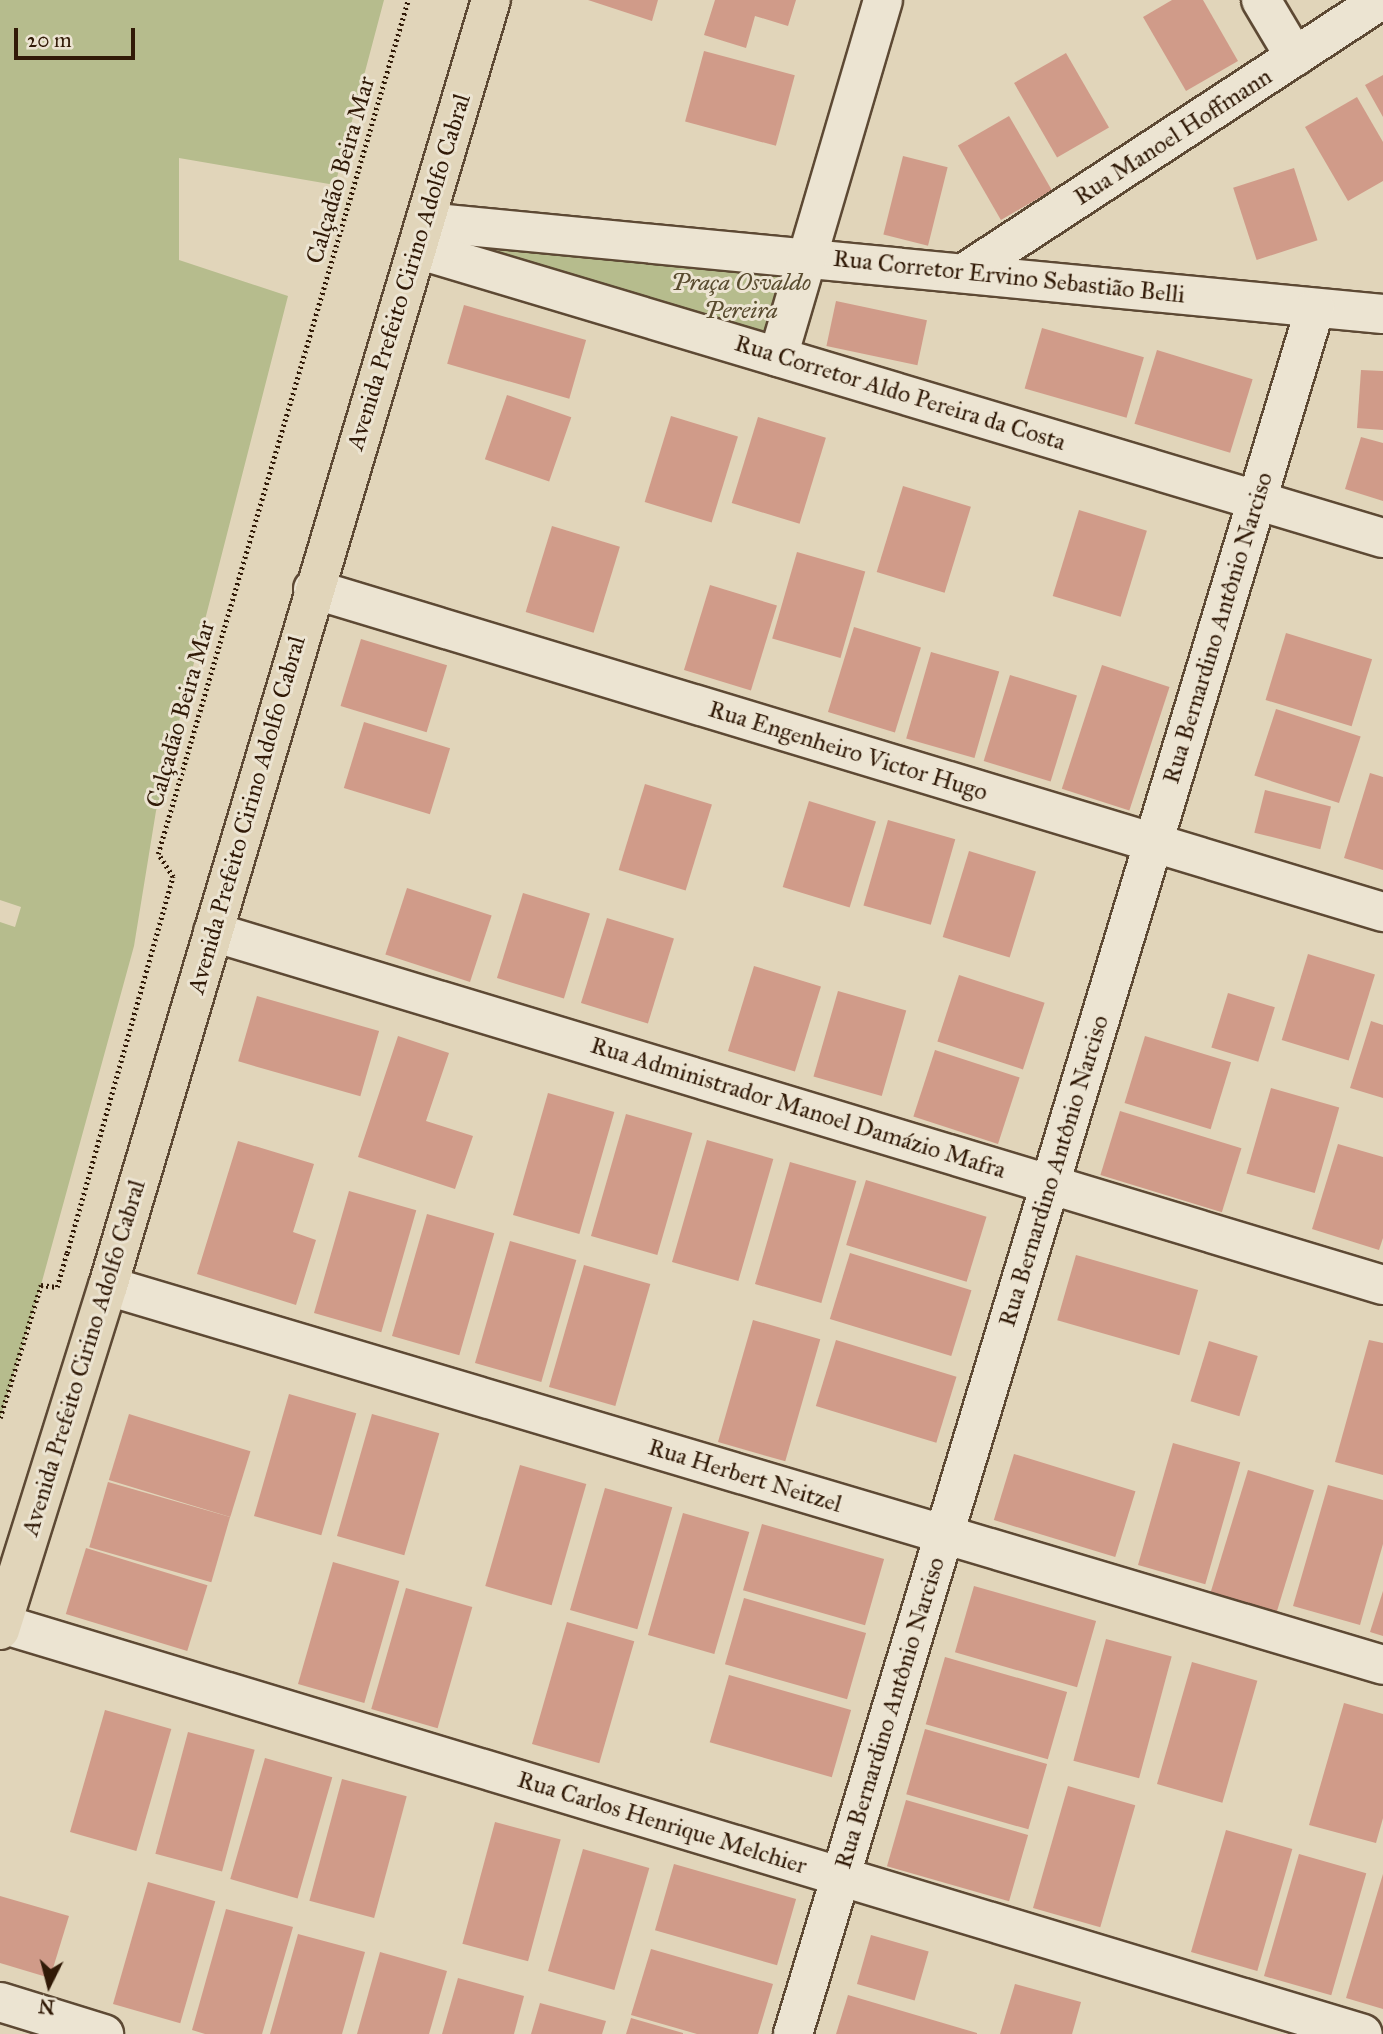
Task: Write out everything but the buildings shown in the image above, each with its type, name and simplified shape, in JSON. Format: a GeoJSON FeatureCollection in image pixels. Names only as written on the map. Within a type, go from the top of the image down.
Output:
{"type":"FeatureCollection","features":[{"type":"Feature","properties":{"kind":"main road","name":"Avenida Prefeito Cirino Adolfo Cabral"},"geometry":{"type":"LineString","coordinates":[[1,1627],[108,1286],[313,589],[491,0]]}},
{"type":"Feature","properties":{"kind":"street"},"geometry":{"type":"LineString","coordinates":[[778,357],[883,0]]}},
{"type":"Feature","properties":{"kind":"street"},"geometry":{"type":"LineString","coordinates":[[1261,0],[1295,57]]}},
{"type":"Feature","properties":{"kind":"street","name":"Rua Manoel Hoffmann"},"geometry":{"type":"LineString","coordinates":[[964,273],[1381,0]]}},
{"type":"Feature","properties":{"kind":"street","name":"Rua Corretor Ervino Sebastião Belli"},"geometry":{"type":"LineString","coordinates":[[421,235],[807,257],[1383,314]]}},
{"type":"Feature","properties":{"kind":"street","name":"Rua Corretor Aldo Pereira da Costa"},"geometry":{"type":"LineString","coordinates":[[421,235],[778,357],[1383,538]]}},
{"type":"Feature","properties":{"kind":"street","name":"Rua Bernardino Antônio Narciso"},"geometry":{"type":"LineString","coordinates":[[793,2034],[1315,307]]}},
{"type":"Feature","properties":{"kind":"street","name":"Rua Engenheiro Victor Hugo"},"geometry":{"type":"LineString","coordinates":[[313,589],[1383,912]]}},
{"type":"Feature","properties":{"kind":"street","name":"Rua Administrador Manoel Damázio Mafra"},"geometry":{"type":"LineString","coordinates":[[213,932],[1383,1284]]}},
{"type":"Feature","properties":{"kind":"street","name":"Rua Herbert Neitzel"},"geometry":{"type":"LineString","coordinates":[[108,1286],[1383,1665]]}},
{"type":"Feature","properties":{"kind":"street","name":"Rua Carlos Henrique Melchier"},"geometry":{"type":"LineString","coordinates":[[1,1627],[1363,2034]]}},
{"type":"Feature","properties":{"kind":"street"},"geometry":{"type":"LineString","coordinates":[[0,2002],[104,2034]]}},
{"type":"Feature","properties":{"kind":"path","name":"Calçadão Beira Mar"},"geometry":{"type":"LineString","coordinates":[[0,1418],[41,1286],[57,1287],[67,1254],[173,877],[158,854],[408,0]]}},
{"type":"Feature","properties":{"kind":"green space"},"geometry":{"type":"Polygon","coordinates":[[[0,0],[384,0],[335,185],[179,158],[179,260],[288,296],[156,811],[134,946],[41,1285],[0,1418],[0,922],[15,927],[21,907],[0,900],[0,0]]]}},
{"type":"Feature","properties":{"kind":"green space","name":"Praça Osvaldo Pereira"},"geometry":{"type":"Polygon","coordinates":[[[433,239],[784,270],[764,336],[433,239]]]}}]}
